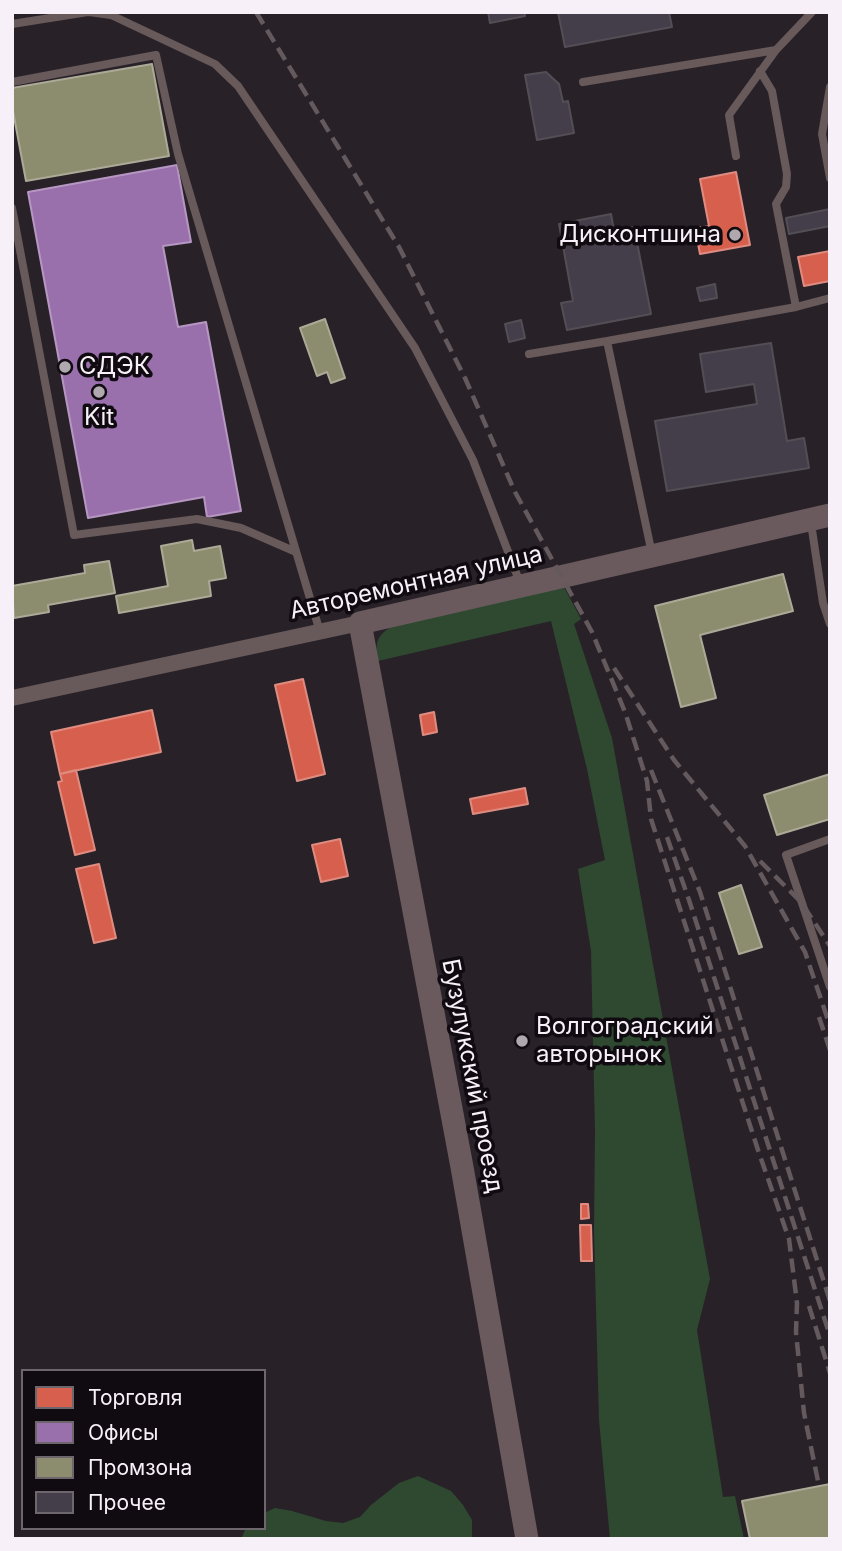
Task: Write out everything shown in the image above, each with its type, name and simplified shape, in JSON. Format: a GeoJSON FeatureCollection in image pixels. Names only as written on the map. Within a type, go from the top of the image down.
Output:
{"type":"FeatureCollection","features":[{"type":"Feature","properties":{"kind":"main road","name":"Авторемонтная улица"},"geometry":{"type":"LineString","coordinates":[[360,624],[820,518]]}},
{"type":"Feature","properties":{"kind":"main road","name":"Бузулукский проезд"},"geometry":{"type":"LineString","coordinates":[[360,624],[462,1167],[527,1539]]}},
{"type":"Feature","properties":{"kind":"street","name":"Авторемонтная улица"},"geometry":{"type":"LineString","coordinates":[[12,698],[360,624]]}},
{"type":"Feature","properties":{"kind":"lane"},"geometry":{"type":"LineString","coordinates":[[12,24],[89,12],[111,15],[215,64],[238,86],[415,348],[473,460],[522,586]]}},
{"type":"Feature","properties":{"kind":"lane"},"geometry":{"type":"LineString","coordinates":[[736,156],[729,115],[776,50],[811,12]]}},
{"type":"Feature","properties":{"kind":"lane"},"geometry":{"type":"LineString","coordinates":[[583,82],[776,50]]}},
{"type":"Feature","properties":{"kind":"lane"},"geometry":{"type":"LineString","coordinates":[[12,82],[156,55],[178,154],[320,632]]}},
{"type":"Feature","properties":{"kind":"lane"},"geometry":{"type":"LineString","coordinates":[[761,71],[772,91],[788,174],[786,187],[776,204],[796,307]]}},
{"type":"Feature","properties":{"kind":"lane"},"geometry":{"type":"LineString","coordinates":[[830,87],[822,134],[830,178]]}},
{"type":"Feature","properties":{"kind":"lane"},"geometry":{"type":"LineString","coordinates":[[12,208],[74,534],[197,519],[241,528],[296,552]]}},
{"type":"Feature","properties":{"kind":"lane"},"geometry":{"type":"LineString","coordinates":[[529,355],[796,307],[830,298]]}},
{"type":"Feature","properties":{"kind":"lane"},"geometry":{"type":"LineString","coordinates":[[607,341],[652,556]]}},
{"type":"Feature","properties":{"kind":"lane"},"geometry":{"type":"LineString","coordinates":[[820,518],[823,603],[830,624]]}},
{"type":"Feature","properties":{"kind":"lane"},"geometry":{"type":"LineString","coordinates":[[830,839],[786,855],[830,988]]}},
{"type":"Feature","properties":{"kind":"green space"},"geometry":{"type":"Polygon","coordinates":[[[564,587],[581,619],[574,624],[612,738],[710,1279],[697,1330],[723,1497],[735,1496],[744,1539],[610,1539],[599,1420],[591,951],[578,869],[605,860],[587,769],[551,621],[378,661],[378,641],[391,627],[564,587]]]}},
{"type":"Feature","properties":{"kind":"green space"},"geometry":{"type":"Polygon","coordinates":[[[418,1476],[451,1491],[472,1520],[472,1539],[241,1539],[245,1530],[266,1530],[266,1512],[275,1508],[343,1523],[360,1517],[399,1483],[418,1476]]]}},
{"type":"Feature","properties":{"kind":"building: Торговля"},"geometry":{"type":"Polygon","coordinates":[[[736,172],[750,245],[700,254],[695,228],[709,226],[700,179],[736,172]]]}},
{"type":"Feature","properties":{"kind":"building: Торговля"},"geometry":{"type":"Polygon","coordinates":[[[830,251],[830,281],[804,286],[798,257],[830,251]]]}},
{"type":"Feature","properties":{"kind":"building: Торговля"},"geometry":{"type":"Polygon","coordinates":[[[303,679],[325,774],[297,781],[275,685],[303,679]]]}},
{"type":"Feature","properties":{"kind":"building: Торговля"},"geometry":{"type":"Polygon","coordinates":[[[152,710],[161,752],[60,774],[51,732],[152,710]]]}},
{"type":"Feature","properties":{"kind":"building: Торговля"},"geometry":{"type":"Polygon","coordinates":[[[434,712],[437,732],[423,735],[420,715],[434,712]]]}},
{"type":"Feature","properties":{"kind":"building: Торговля"},"geometry":{"type":"Polygon","coordinates":[[[76,770],[95,850],[75,855],[58,782],[62,781],[60,774],[76,770]]]}},
{"type":"Feature","properties":{"kind":"building: Торговля"},"geometry":{"type":"Polygon","coordinates":[[[525,788],[528,804],[473,814],[470,799],[525,788]]]}},
{"type":"Feature","properties":{"kind":"building: Торговля"},"geometry":{"type":"Polygon","coordinates":[[[340,839],[348,876],[321,882],[312,845],[340,839]]]}},
{"type":"Feature","properties":{"kind":"building: Торговля"},"geometry":{"type":"Polygon","coordinates":[[[99,864],[116,938],[94,943],[76,869],[99,864]]]}},
{"type":"Feature","properties":{"kind":"building: Торговля"},"geometry":{"type":"Polygon","coordinates":[[[581,1204],[588,1204],[589,1218],[581,1219],[581,1204]]]}},
{"type":"Feature","properties":{"kind":"building: Торговля"},"geometry":{"type":"Polygon","coordinates":[[[580,1225],[591,1225],[592,1261],[581,1261],[580,1225]]]}},
{"type":"Feature","properties":{"kind":"building: Офисы"},"geometry":{"type":"Polygon","coordinates":[[[177,165],[191,242],[163,246],[178,327],[206,322],[241,511],[207,517],[204,497],[88,518],[28,192],[177,165]]]}},
{"type":"Feature","properties":{"kind":"building: Промзона"},"geometry":{"type":"Polygon","coordinates":[[[152,64],[169,156],[26,181],[12,106],[12,88],[152,64]]]}},
{"type":"Feature","properties":{"kind":"building: Промзона"},"geometry":{"type":"Polygon","coordinates":[[[325,319],[345,378],[331,383],[327,372],[317,376],[300,328],[325,319]]]}},
{"type":"Feature","properties":{"kind":"building: Промзона"},"geometry":{"type":"Polygon","coordinates":[[[192,540],[194,551],[220,546],[226,578],[209,581],[211,596],[119,613],[116,596],[168,586],[161,546],[192,540]]]}},
{"type":"Feature","properties":{"kind":"building: Промзона"},"geometry":{"type":"Polygon","coordinates":[[[109,561],[115,593],[48,605],[49,612],[14,618],[12,586],[85,573],[84,565],[109,561]]]}},
{"type":"Feature","properties":{"kind":"building: Промзона"},"geometry":{"type":"Polygon","coordinates":[[[783,574],[793,611],[700,635],[716,698],[681,707],[655,606],[783,574]]]}},
{"type":"Feature","properties":{"kind":"building: Промзона"},"geometry":{"type":"Polygon","coordinates":[[[830,774],[830,819],[777,835],[764,795],[830,774]]]}},
{"type":"Feature","properties":{"kind":"building: Промзона"},"geometry":{"type":"Polygon","coordinates":[[[741,885],[762,947],[739,954],[719,893],[741,885]]]}},
{"type":"Feature","properties":{"kind":"building: Промзона"},"geometry":{"type":"Polygon","coordinates":[[[830,1484],[830,1539],[750,1539],[742,1501],[830,1484]]]}},
{"type":"Feature","properties":{"kind":"building: Прочее"},"geometry":{"type":"Polygon","coordinates":[[[488,12],[524,12],[525,16],[490,23],[488,12]]]}},
{"type":"Feature","properties":{"kind":"building: Прочее"},"geometry":{"type":"Polygon","coordinates":[[[558,12],[669,12],[672,27],[565,47],[558,12]]]}},
{"type":"Feature","properties":{"kind":"building: Прочее"},"geometry":{"type":"Polygon","coordinates":[[[546,72],[559,84],[563,102],[568,101],[574,133],[537,140],[525,75],[546,72]]]}},
{"type":"Feature","properties":{"kind":"building: Прочее"},"geometry":{"type":"Polygon","coordinates":[[[830,209],[830,226],[789,234],[786,218],[830,209]]]}},
{"type":"Feature","properties":{"kind":"building: Прочее"},"geometry":{"type":"Polygon","coordinates":[[[611,214],[614,231],[634,227],[651,314],[567,330],[561,303],[573,301],[559,224],[611,214]]]}},
{"type":"Feature","properties":{"kind":"building: Прочее"},"geometry":{"type":"Polygon","coordinates":[[[715,284],[717,298],[700,301],[697,288],[715,284]]]}},
{"type":"Feature","properties":{"kind":"building: Прочее"},"geometry":{"type":"Polygon","coordinates":[[[521,320],[525,338],[509,342],[505,324],[521,320]]]}},
{"type":"Feature","properties":{"kind":"building: Прочее"},"geometry":{"type":"Polygon","coordinates":[[[771,343],[787,441],[804,438],[809,468],[667,491],[655,421],[757,404],[754,384],[706,392],[700,354],[771,343]]]}},
{"type":"Feature","properties":{"kind":"railway"},"geometry":{"type":"LineString","coordinates":[[256,12],[399,247],[465,378],[515,492],[592,632],[625,712],[647,781],[651,819],[789,1239],[797,1303],[796,1332],[804,1413],[819,1486]]}},
{"type":"Feature","properties":{"kind":"railway"},"geometry":{"type":"LineString","coordinates":[[614,668],[674,760],[745,846],[805,952],[830,1026]]}},
{"type":"Feature","properties":{"kind":"railway"},"geometry":{"type":"LineString","coordinates":[[651,770],[700,892],[830,1301]]}},
{"type":"Feature","properties":{"kind":"railway"},"geometry":{"type":"LineString","coordinates":[[667,837],[830,1336]]}},
{"type":"Feature","properties":{"kind":"railway"},"geometry":{"type":"LineString","coordinates":[[760,861],[801,902],[830,946]]}},
{"type":"Feature","properties":{"kind":"railway"},"geometry":{"type":"LineString","coordinates":[[819,1017],[830,1050]]}},
{"type":"Feature","properties":{"kind":"railway"},"geometry":{"type":"LineString","coordinates":[[809,1306],[830,1373]]}},
{"type":"Feature","properties":{"kind":"place","name":"Дисконтшина"},"geometry":{"type":"Point","coordinates":[735,235]}},
{"type":"Feature","properties":{"kind":"place","name":"СДЭК"},"geometry":{"type":"Point","coordinates":[65,367]}},
{"type":"Feature","properties":{"kind":"place","name":"Kit"},"geometry":{"type":"Point","coordinates":[99,392]}},
{"type":"Feature","properties":{"kind":"place","name":"Волгоградский авторынок"},"geometry":{"type":"Point","coordinates":[522,1041]}}]}
